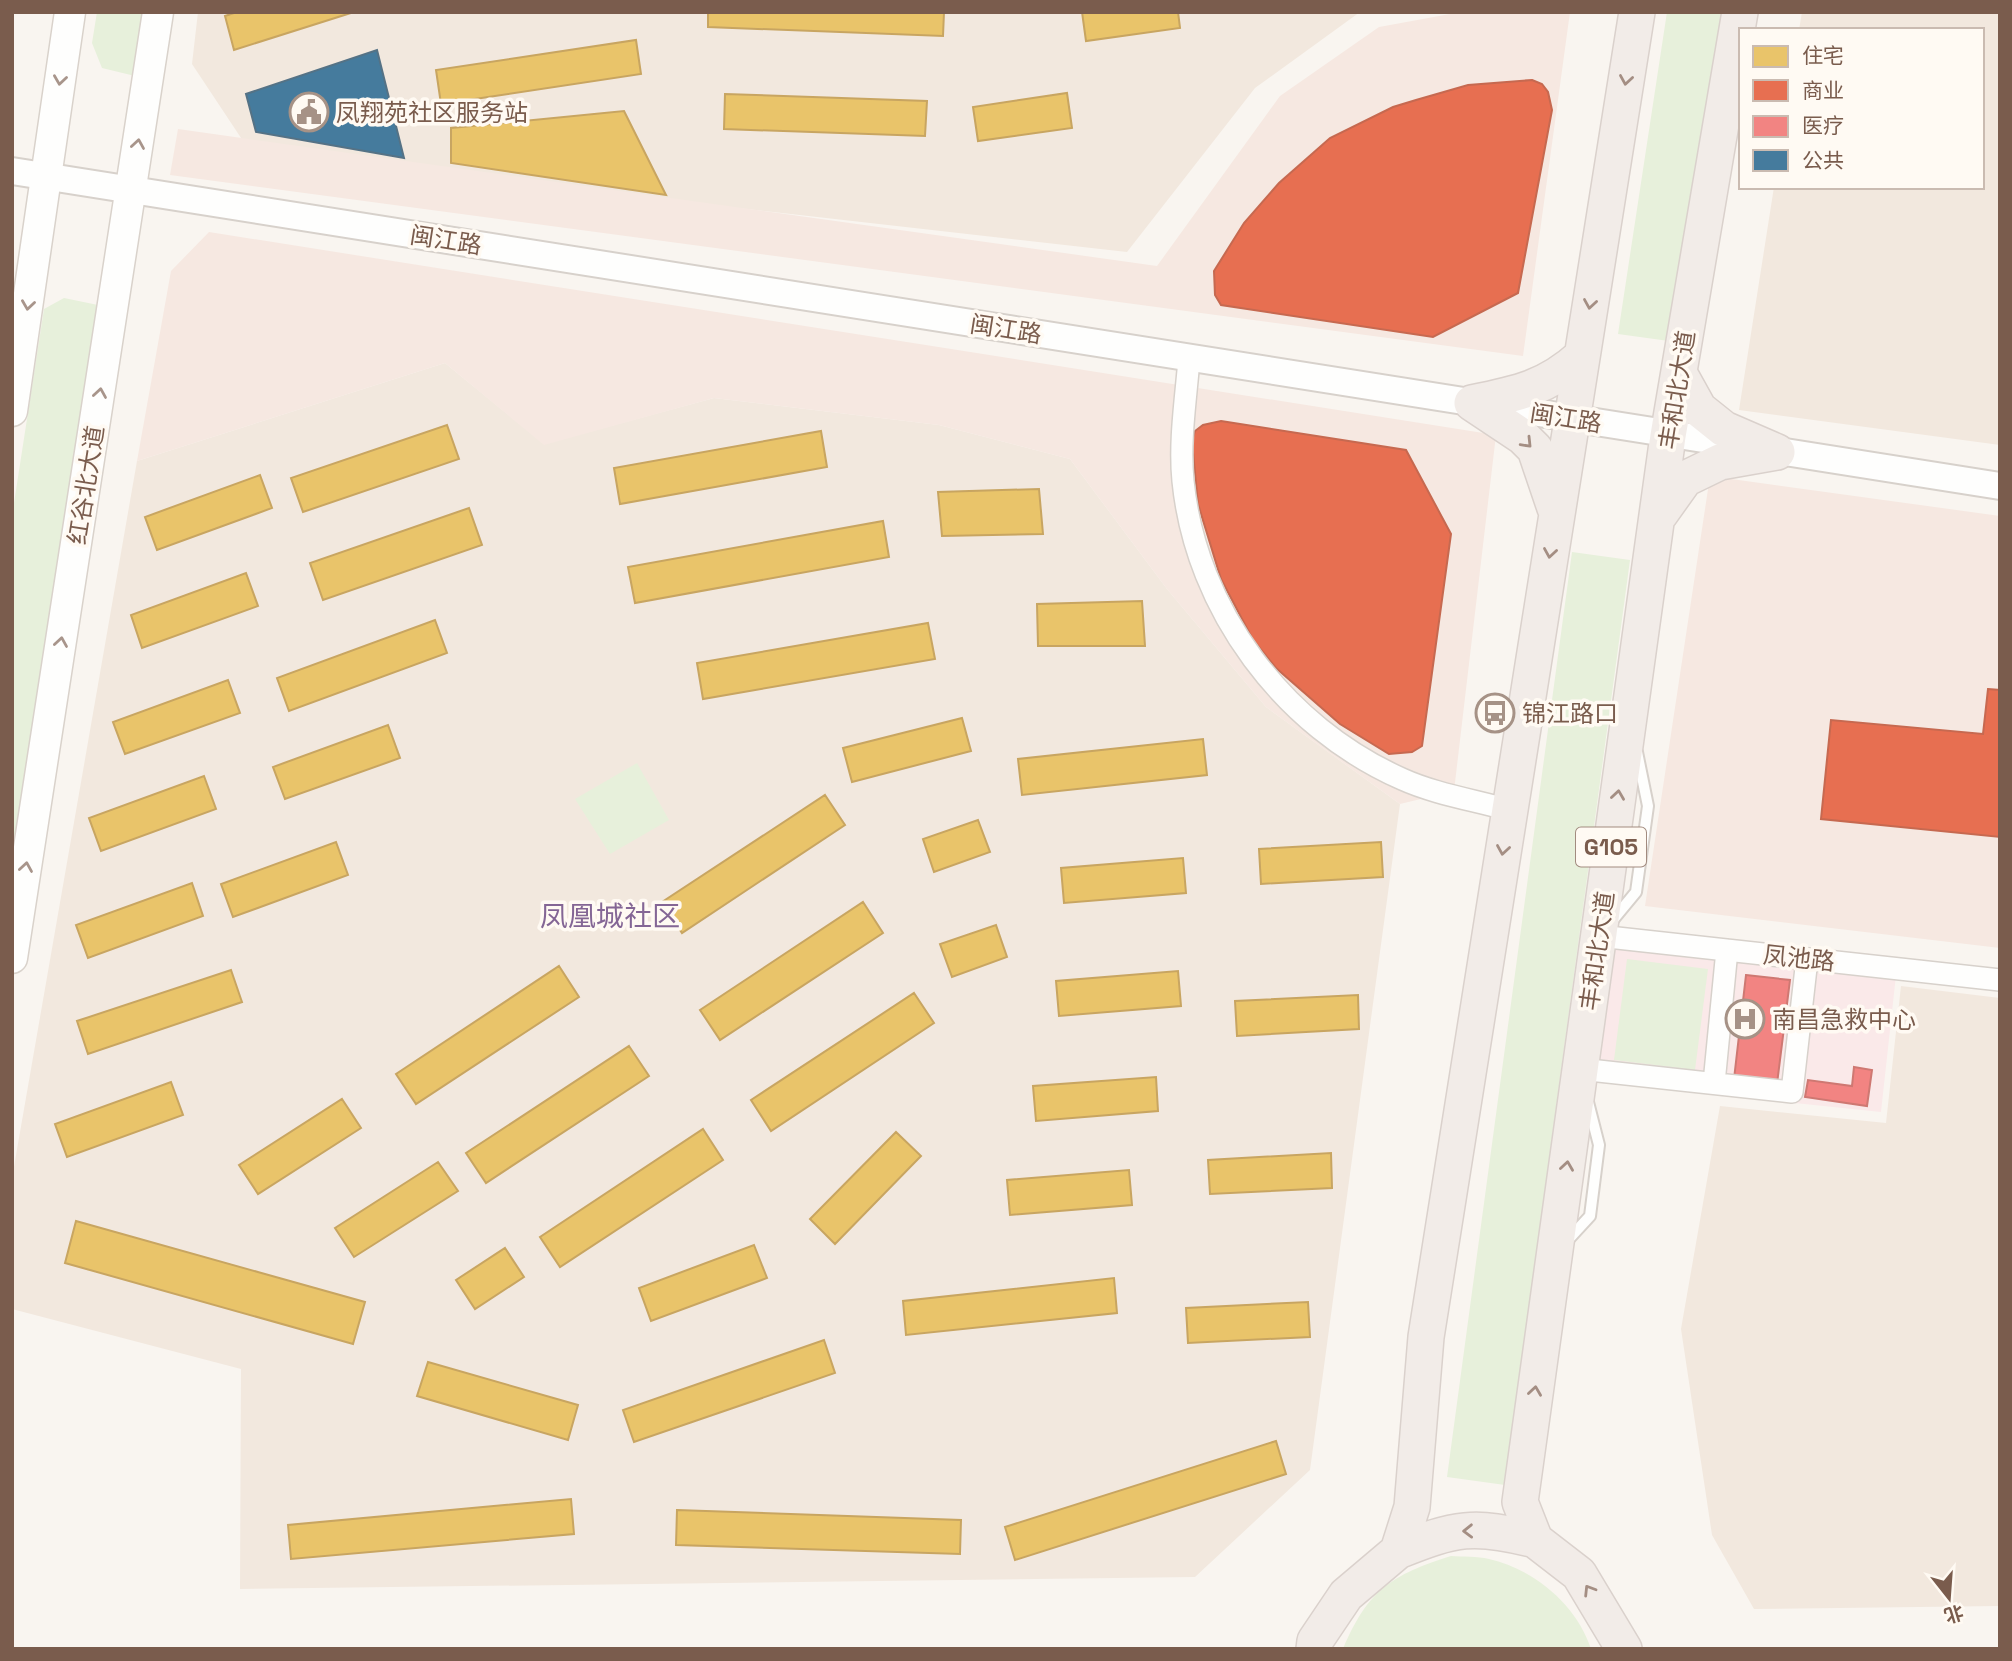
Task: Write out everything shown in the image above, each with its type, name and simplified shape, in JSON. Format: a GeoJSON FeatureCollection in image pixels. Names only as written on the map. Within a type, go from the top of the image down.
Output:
{"type":"FeatureCollection","features":[{"type":"Feature","properties":{"kind":"highway"},"geometry":{"type":"LineString","coordinates":[[1398,1551],[1412,1507],[1426,1337],[1637,12]]}},
{"type":"Feature","properties":{"kind":"highway","name":"丰和北大道"},"geometry":{"type":"LineString","coordinates":[[1535,1540],[1520,1502],[1668,436],[1740,12]]}},
{"type":"Feature","properties":{"kind":"highway"},"geometry":{"type":"LineString","coordinates":[[1472,403],[1543,385],[1560,376],[1582,356]]}},
{"type":"Feature","properties":{"kind":"highway"},"geometry":{"type":"LineString","coordinates":[[1679,373],[1699,410],[1724,429],[1777,452]]}},
{"type":"Feature","properties":{"kind":"highway"},"geometry":{"type":"LineString","coordinates":[[1472,403],[1535,449],[1556,511]]}},
{"type":"Feature","properties":{"kind":"highway"},"geometry":{"type":"LineString","coordinates":[[1657,519],[1685,480],[1720,462],[1777,452]]}},
{"type":"Feature","properties":{"kind":"highway"},"geometry":{"type":"LineString","coordinates":[[1314,1649],[1315,1641],[1346,1595],[1398,1551],[1447,1531],[1496,1530],[1535,1540],[1579,1574],[1624,1649]]}},
{"type":"Feature","properties":{"kind":"main road"},"geometry":{"type":"LineString","coordinates":[[12,411],[70,12]]}},
{"type":"Feature","properties":{"kind":"main road","name":"红谷北大道"},"geometry":{"type":"LineString","coordinates":[[12,958],[158,12]]}},
{"type":"Feature","properties":{"kind":"street","name":"闽江路"},"geometry":{"type":"LineString","coordinates":[[12,171],[1668,436],[2000,486]]}},
{"type":"Feature","properties":{"kind":"street"},"geometry":{"type":"LineString","coordinates":[[1189,359],[1183,479],[1190,524],[1202,571],[1265,677],[1304,717],[1353,754],[1404,780],[1509,810]]}},
{"type":"Feature","properties":{"kind":"street","name":"凤池路"},"geometry":{"type":"LineString","coordinates":[[1599,936],[2000,979]]}},
{"type":"Feature","properties":{"kind":"street"},"geometry":{"type":"LineString","coordinates":[[1714,1083],[1727,950]]}},
{"type":"Feature","properties":{"kind":"street"},"geometry":{"type":"LineString","coordinates":[[1580,1069],[1793,1092],[1807,959]]}},
{"type":"Feature","properties":{"kind":"shaded area"},"geometry":{"type":"Polygon","coordinates":[[[198,12],[1360,12],[1255,88],[1127,252],[251,153],[192,64],[198,12]]]}},
{"type":"Feature","properties":{"kind":"shaded area"},"geometry":{"type":"Polygon","coordinates":[[[1461,12],[1570,12],[1523,356],[170,175],[178,129],[1157,266],[1280,96],[1379,27],[1461,12]]]}},
{"type":"Feature","properties":{"kind":"shaded area"},"geometry":{"type":"Polygon","coordinates":[[[1802,12],[2000,12],[2000,445],[1739,410],[1774,189],[1984,189],[1984,28],[1799,28],[1802,12]]]}},
{"type":"Feature","properties":{"kind":"shaded area"},"geometry":{"type":"Polygon","coordinates":[[[209,232],[1496,435],[1454,791],[1400,804],[1266,707],[1167,589],[1070,459],[939,425],[714,398],[544,445],[445,363],[137,461],[171,271],[209,232]]]}},
{"type":"Feature","properties":{"kind":"shaded area"},"geometry":{"type":"Polygon","coordinates":[[[445,363],[544,444],[714,398],[939,425],[1070,459],[1167,589],[1266,707],[1400,804],[1310,1470],[1195,1577],[240,1589],[241,1369],[12,1309],[12,1178],[137,461],[445,363]]]}},
{"type":"Feature","properties":{"kind":"shaded area"},"geometry":{"type":"Polygon","coordinates":[[[1710,476],[2000,516],[2000,948],[1645,906],[1710,476]]]}},
{"type":"Feature","properties":{"kind":"shaded area","name":"南昌急救中心"},"geometry":{"type":"Polygon","coordinates":[[[1609,926],[1898,957],[1881,1112],[1592,1082],[1609,926]]]}},
{"type":"Feature","properties":{"kind":"shaded area"},"geometry":{"type":"Polygon","coordinates":[[[1901,986],[2000,998],[2000,1606],[1754,1609],[1712,1535],[1681,1329],[1720,1106],[1886,1123],[1901,986]]]}},
{"type":"Feature","properties":{"kind":"green space"},"geometry":{"type":"Polygon","coordinates":[[[97,12],[150,12],[135,76],[102,68],[92,43],[97,12]]]}},
{"type":"Feature","properties":{"kind":"green space"},"geometry":{"type":"Polygon","coordinates":[[[1667,12],[1727,12],[1676,342],[1618,334],[1667,12]]]}},
{"type":"Feature","properties":{"kind":"green space"},"geometry":{"type":"Polygon","coordinates":[[[64,298],[98,305],[12,860],[12,516],[44,309],[64,298]]]}},
{"type":"Feature","properties":{"kind":"green space"},"geometry":{"type":"Polygon","coordinates":[[[1572,552],[1630,560],[1505,1485],[1447,1477],[1572,552]]]}},
{"type":"Feature","properties":{"kind":"green space"},"geometry":{"type":"Polygon","coordinates":[[[637,763],[669,820],[610,854],[575,799],[637,763]]]}},
{"type":"Feature","properties":{"kind":"green space"},"geometry":{"type":"Polygon","coordinates":[[[1627,959],[1708,969],[1695,1070],[1614,1060],[1627,959]]]}},
{"type":"Feature","properties":{"kind":"green space"},"geometry":{"type":"Polygon","coordinates":[[[1451,1556],[1489,1559],[1522,1571],[1537,1580],[1552,1591],[1575,1618],[1591,1649],[1343,1649],[1362,1612],[1384,1588],[1412,1570],[1451,1556]]]}},
{"type":"Feature","properties":{"kind":"building: 住宅"},"geometry":{"type":"Polygon","coordinates":[[[237,12],[354,12],[234,50],[225,16],[237,12]]]}},
{"type":"Feature","properties":{"kind":"building: 住宅"},"geometry":{"type":"Polygon","coordinates":[[[708,12],[944,12],[943,36],[708,27],[708,12]]]}},
{"type":"Feature","properties":{"kind":"building: 住宅"},"geometry":{"type":"Polygon","coordinates":[[[1082,12],[1178,12],[1180,28],[1086,41],[1082,12]]]}},
{"type":"Feature","properties":{"kind":"building: 住宅"},"geometry":{"type":"Polygon","coordinates":[[[636,40],[641,74],[441,104],[436,70],[636,40]]]}},
{"type":"Feature","properties":{"kind":"building: 住宅"},"geometry":{"type":"Polygon","coordinates":[[[1067,93],[1072,128],[978,141],[973,107],[1067,93]]]}},
{"type":"Feature","properties":{"kind":"building: 住宅"},"geometry":{"type":"Polygon","coordinates":[[[725,94],[927,101],[925,136],[724,129],[725,94]]]}},
{"type":"Feature","properties":{"kind":"building: 住宅"},"geometry":{"type":"Polygon","coordinates":[[[624,111],[666,195],[451,163],[451,128],[624,111]]]}},
{"type":"Feature","properties":{"kind":"building: 住宅"},"geometry":{"type":"Polygon","coordinates":[[[447,425],[459,459],[303,512],[291,478],[447,425]]]}},
{"type":"Feature","properties":{"kind":"building: 住宅"},"geometry":{"type":"Polygon","coordinates":[[[821,431],[827,467],[620,504],[614,468],[821,431]]]}},
{"type":"Feature","properties":{"kind":"building: 住宅"},"geometry":{"type":"Polygon","coordinates":[[[260,475],[272,508],[157,550],[145,517],[260,475]]]}},
{"type":"Feature","properties":{"kind":"building: 住宅"},"geometry":{"type":"Polygon","coordinates":[[[1039,489],[1043,534],[942,536],[938,492],[1039,489]]]}},
{"type":"Feature","properties":{"kind":"building: 住宅"},"geometry":{"type":"Polygon","coordinates":[[[469,508],[482,545],[323,600],[310,563],[469,508]]]}},
{"type":"Feature","properties":{"kind":"building: 住宅"},"geometry":{"type":"Polygon","coordinates":[[[883,521],[889,557],[635,603],[628,567],[883,521]]]}},
{"type":"Feature","properties":{"kind":"building: 住宅"},"geometry":{"type":"Polygon","coordinates":[[[246,573],[258,606],[142,648],[131,615],[246,573]]]}},
{"type":"Feature","properties":{"kind":"building: 住宅"},"geometry":{"type":"Polygon","coordinates":[[[1142,601],[1145,646],[1038,646],[1037,604],[1142,601]]]}},
{"type":"Feature","properties":{"kind":"building: 住宅"},"geometry":{"type":"Polygon","coordinates":[[[435,620],[447,653],[289,711],[277,678],[435,620]]]}},
{"type":"Feature","properties":{"kind":"building: 住宅"},"geometry":{"type":"Polygon","coordinates":[[[928,623],[935,659],[703,699],[697,663],[928,623]]]}},
{"type":"Feature","properties":{"kind":"building: 住宅"},"geometry":{"type":"Polygon","coordinates":[[[228,680],[240,713],[125,754],[113,722],[228,680]]]}},
{"type":"Feature","properties":{"kind":"building: 住宅"},"geometry":{"type":"Polygon","coordinates":[[[962,718],[971,751],[852,782],[843,748],[962,718]]]}},
{"type":"Feature","properties":{"kind":"building: 住宅"},"geometry":{"type":"Polygon","coordinates":[[[388,725],[400,758],[285,799],[273,767],[388,725]]]}},
{"type":"Feature","properties":{"kind":"building: 住宅"},"geometry":{"type":"Polygon","coordinates":[[[1203,739],[1207,775],[1022,795],[1018,759],[1203,739]]]}},
{"type":"Feature","properties":{"kind":"building: 住宅"},"geometry":{"type":"Polygon","coordinates":[[[204,776],[216,809],[101,851],[89,818],[204,776]]]}},
{"type":"Feature","properties":{"kind":"building: 住宅"},"geometry":{"type":"Polygon","coordinates":[[[825,795],[845,825],[682,933],[662,902],[825,795]]]}},
{"type":"Feature","properties":{"kind":"building: 住宅"},"geometry":{"type":"Polygon","coordinates":[[[978,820],[990,852],[934,872],[923,839],[978,820]]]}},
{"type":"Feature","properties":{"kind":"building: 住宅"},"geometry":{"type":"Polygon","coordinates":[[[336,842],[348,875],[233,917],[221,884],[336,842]]]}},
{"type":"Feature","properties":{"kind":"building: 住宅"},"geometry":{"type":"Polygon","coordinates":[[[1381,842],[1383,877],[1261,884],[1259,849],[1381,842]]]}},
{"type":"Feature","properties":{"kind":"building: 住宅"},"geometry":{"type":"Polygon","coordinates":[[[1183,858],[1186,893],[1064,903],[1061,868],[1183,858]]]}},
{"type":"Feature","properties":{"kind":"building: 住宅"},"geometry":{"type":"Polygon","coordinates":[[[192,883],[203,916],[88,958],[76,925],[192,883]]]}},
{"type":"Feature","properties":{"kind":"building: 住宅"},"geometry":{"type":"Polygon","coordinates":[[[863,902],[883,933],[720,1040],[700,1010],[863,902]]]}},
{"type":"Feature","properties":{"kind":"building: 住宅"},"geometry":{"type":"Polygon","coordinates":[[[996,925],[1007,957],[952,977],[940,944],[996,925]]]}},
{"type":"Feature","properties":{"kind":"building: 住宅"},"geometry":{"type":"Polygon","coordinates":[[[559,966],[579,997],[416,1104],[396,1074],[559,966]]]}},
{"type":"Feature","properties":{"kind":"building: 住宅"},"geometry":{"type":"Polygon","coordinates":[[[231,970],[242,1002],[88,1054],[77,1021],[231,970]]]}},
{"type":"Feature","properties":{"kind":"building: 住宅"},"geometry":{"type":"Polygon","coordinates":[[[1178,971],[1181,1006],[1059,1016],[1056,981],[1178,971]]]}},
{"type":"Feature","properties":{"kind":"building: 住宅"},"geometry":{"type":"Polygon","coordinates":[[[914,993],[934,1023],[771,1131],[751,1100],[914,993]]]}},
{"type":"Feature","properties":{"kind":"building: 住宅"},"geometry":{"type":"Polygon","coordinates":[[[1358,995],[1359,1029],[1237,1036],[1235,1001],[1358,995]]]}},
{"type":"Feature","properties":{"kind":"building: 住宅"},"geometry":{"type":"Polygon","coordinates":[[[629,1046],[649,1076],[486,1183],[466,1153],[629,1046]]]}},
{"type":"Feature","properties":{"kind":"building: 住宅"},"geometry":{"type":"Polygon","coordinates":[[[1156,1077],[1158,1111],[1036,1121],[1033,1086],[1156,1077]]]}},
{"type":"Feature","properties":{"kind":"building: 住宅"},"geometry":{"type":"Polygon","coordinates":[[[171,1082],[183,1115],[67,1157],[55,1124],[171,1082]]]}},
{"type":"Feature","properties":{"kind":"building: 住宅"},"geometry":{"type":"Polygon","coordinates":[[[342,1099],[361,1128],[258,1194],[239,1165],[342,1099]]]}},
{"type":"Feature","properties":{"kind":"building: 住宅"},"geometry":{"type":"Polygon","coordinates":[[[703,1129],[723,1160],[560,1267],[540,1237],[703,1129]]]}},
{"type":"Feature","properties":{"kind":"building: 住宅"},"geometry":{"type":"Polygon","coordinates":[[[896,1132],[921,1156],[835,1244],[810,1219],[896,1132]]]}},
{"type":"Feature","properties":{"kind":"building: 住宅"},"geometry":{"type":"Polygon","coordinates":[[[1331,1153],[1332,1188],[1210,1194],[1208,1160],[1331,1153]]]}},
{"type":"Feature","properties":{"kind":"building: 住宅"},"geometry":{"type":"Polygon","coordinates":[[[438,1162],[458,1191],[354,1257],[335,1228],[438,1162]]]}},
{"type":"Feature","properties":{"kind":"building: 住宅"},"geometry":{"type":"Polygon","coordinates":[[[1129,1170],[1132,1205],[1010,1215],[1007,1180],[1129,1170]]]}},
{"type":"Feature","properties":{"kind":"building: 住宅"},"geometry":{"type":"Polygon","coordinates":[[[76,1221],[365,1302],[353,1344],[65,1263],[76,1221]]]}},
{"type":"Feature","properties":{"kind":"building: 住宅"},"geometry":{"type":"Polygon","coordinates":[[[754,1245],[767,1278],[651,1321],[639,1288],[754,1245]]]}},
{"type":"Feature","properties":{"kind":"building: 住宅"},"geometry":{"type":"Polygon","coordinates":[[[505,1248],[524,1277],[475,1309],[456,1280],[505,1248]]]}},
{"type":"Feature","properties":{"kind":"building: 住宅"},"geometry":{"type":"Polygon","coordinates":[[[1114,1278],[1117,1313],[906,1335],[903,1301],[1114,1278]]]}},
{"type":"Feature","properties":{"kind":"building: 住宅"},"geometry":{"type":"Polygon","coordinates":[[[1308,1302],[1310,1337],[1188,1343],[1186,1308],[1308,1302]]]}},
{"type":"Feature","properties":{"kind":"building: 住宅"},"geometry":{"type":"Polygon","coordinates":[[[824,1340],[835,1373],[634,1442],[623,1410],[824,1340]]]}},
{"type":"Feature","properties":{"kind":"building: 住宅"},"geometry":{"type":"Polygon","coordinates":[[[428,1362],[578,1405],[568,1440],[417,1396],[428,1362]]]}},
{"type":"Feature","properties":{"kind":"building: 住宅"},"geometry":{"type":"Polygon","coordinates":[[[1276,1441],[1286,1474],[1015,1560],[1005,1527],[1276,1441]]]}},
{"type":"Feature","properties":{"kind":"building: 住宅"},"geometry":{"type":"Polygon","coordinates":[[[571,1499],[574,1534],[291,1559],[288,1525],[571,1499]]]}},
{"type":"Feature","properties":{"kind":"building: 住宅"},"geometry":{"type":"Polygon","coordinates":[[[677,1510],[961,1520],[960,1554],[676,1545],[677,1510]]]}},
{"type":"Feature","properties":{"kind":"building: 商业"},"geometry":{"type":"Polygon","coordinates":[[[1532,80],[1542,84],[1548,92],[1552,110],[1518,293],[1433,337],[1221,305],[1215,295],[1214,271],[1244,223],[1279,183],[1330,138],[1393,107],[1468,85],[1532,80]]]}},
{"type":"Feature","properties":{"kind":"building: 商业"},"geometry":{"type":"Polygon","coordinates":[[[1221,421],[1406,450],[1451,534],[1422,746],[1412,752],[1389,754],[1340,724],[1276,668],[1253,640],[1221,579],[1198,504],[1192,441],[1195,431],[1203,425],[1221,421]]]}},
{"type":"Feature","properties":{"kind":"building: 商业"},"geometry":{"type":"Polygon","coordinates":[[[1988,689],[2000,690],[2000,837],[1821,819],[1831,720],[1983,734],[1988,689]]]}},
{"type":"Feature","properties":{"kind":"building: 医疗"},"geometry":{"type":"Polygon","coordinates":[[[1746,975],[1790,980],[1777,1084],[1734,1079],[1746,975]]]}},
{"type":"Feature","properties":{"kind":"building: 医疗"},"geometry":{"type":"Polygon","coordinates":[[[1854,1067],[1872,1070],[1867,1106],[1805,1097],[1808,1080],[1852,1086],[1854,1067]]]}},
{"type":"Feature","properties":{"kind":"building: 公共"},"geometry":{"type":"Polygon","coordinates":[[[377,50],[404,158],[256,132],[246,94],[377,50]]]}},
{"type":"Feature","properties":{"kind":"place","name":"凤翔苑社区服务站"},"geometry":{"type":"Point","coordinates":[309,112]}},
{"type":"Feature","properties":{"kind":"place","name":"锦江路口"},"geometry":{"type":"Point","coordinates":[1495,713]}},
{"type":"Feature","properties":{"kind":"place","name":"南昌急救中心"},"geometry":{"type":"Point","coordinates":[1745,1019]}},
{"type":"Feature","properties":{"kind":"district","name":"凤凰城社区"},"geometry":{"type":"Point","coordinates":[610,916]}}]}
